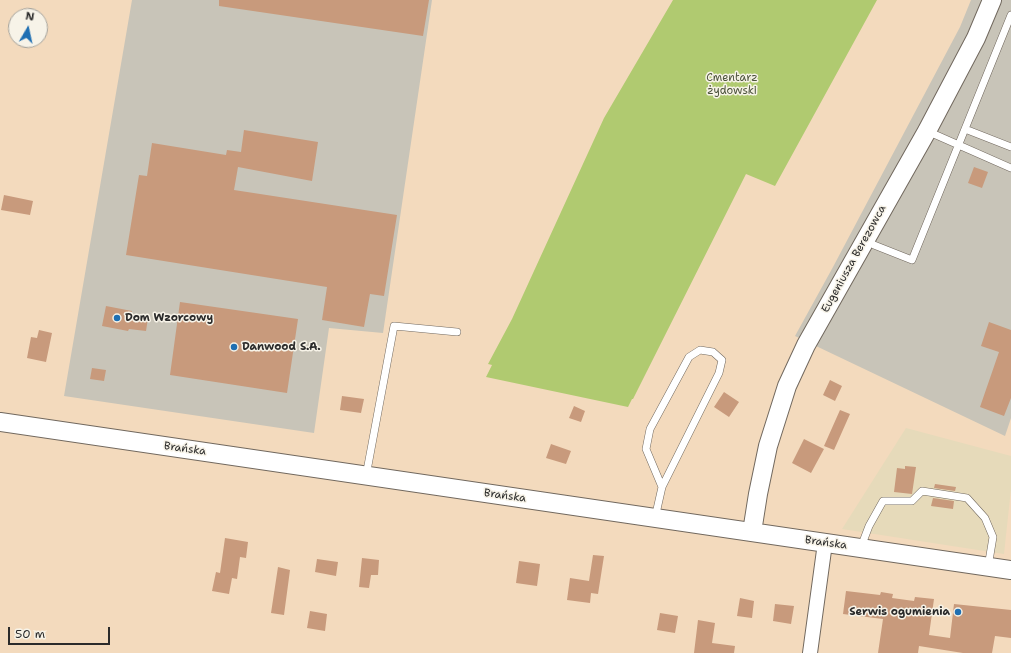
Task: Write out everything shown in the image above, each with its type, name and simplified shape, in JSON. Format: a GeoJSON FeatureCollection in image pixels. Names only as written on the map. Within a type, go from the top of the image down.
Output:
{"type":"FeatureCollection","features":[{"type":"Feature","properties":{"kind":"street","name":"Eugeniusza Berezowca"},"geometry":{"type":"LineString","coordinates":[[752,532],[768,446],[787,386],[806,345],[927,131],[976,38],[992,0]]}},
{"type":"Feature","properties":{"kind":"street","name":"Brańska"},"geometry":{"type":"LineString","coordinates":[[0,422],[1011,570]]}},
{"type":"Feature","properties":{"kind":"street"},"geometry":{"type":"LineString","coordinates":[[810,653],[826,543]]}},
{"type":"Feature","properties":{"kind":"lane"},"geometry":{"type":"LineString","coordinates":[[866,239],[874,245],[912,260],[1011,15]]}},
{"type":"Feature","properties":{"kind":"lane"},"geometry":{"type":"LineString","coordinates":[[965,129],[1011,147]]}},
{"type":"Feature","properties":{"kind":"lane"},"geometry":{"type":"LineString","coordinates":[[927,131],[1011,168]]}},
{"type":"Feature","properties":{"kind":"lane"},"geometry":{"type":"LineString","coordinates":[[366,476],[394,326],[456,332]]}},
{"type":"Feature","properties":{"kind":"lane"},"geometry":{"type":"LineString","coordinates":[[655,518],[662,487],[719,373],[722,360],[713,352],[700,350],[689,357],[650,429],[646,449],[662,487]]}},
{"type":"Feature","properties":{"kind":"lane"},"geometry":{"type":"LineString","coordinates":[[861,548],[869,526],[883,501],[912,502],[922,491],[967,498],[985,518],[993,537],[988,567]]}},
{"type":"Feature","properties":{"kind":"shaded area"},"geometry":{"type":"Polygon","coordinates":[[[132,0],[432,0],[383,333],[329,328],[314,433],[64,396],[132,0]]]}},
{"type":"Feature","properties":{"kind":"shaded area"},"geometry":{"type":"Polygon","coordinates":[[[971,0],[1011,0],[1011,418],[1005,436],[795,336],[960,27],[971,0]]]}},
{"type":"Feature","properties":{"kind":"shaded area"},"geometry":{"type":"Polygon","coordinates":[[[906,428],[1011,456],[1011,489],[1004,554],[842,529],[906,428]]]}},
{"type":"Feature","properties":{"kind":"green space","name":"Cmentarz żydowski"},"geometry":{"type":"Polygon","coordinates":[[[673,0],[877,0],[775,186],[746,174],[628,407],[486,377],[492,365],[488,364],[512,319],[604,118],[673,0]]]}},
{"type":"Feature","properties":{"kind":"building"},"geometry":{"type":"Polygon","coordinates":[[[219,0],[429,0],[423,36],[219,6],[219,0]]]}},
{"type":"Feature","properties":{"kind":"building"},"geometry":{"type":"Polygon","coordinates":[[[244,130],[318,142],[312,181],[238,167],[234,190],[397,215],[384,296],[370,294],[364,327],[322,320],[327,287],[126,255],[139,175],[147,176],[152,143],[226,155],[227,150],[241,152],[244,130]]]}},
{"type":"Feature","properties":{"kind":"building"},"geometry":{"type":"Polygon","coordinates":[[[974,167],[988,172],[982,188],[968,183],[974,167]]]}},
{"type":"Feature","properties":{"kind":"building"},"geometry":{"type":"Polygon","coordinates":[[[4,195],[33,201],[30,215],[1,210],[4,195]]]}},
{"type":"Feature","properties":{"kind":"building","name":"Danwood S.A."},"geometry":{"type":"Polygon","coordinates":[[[180,302],[298,319],[287,393],[170,375],[180,302]]]}},
{"type":"Feature","properties":{"kind":"building","name":"Dom Wzorcowy"},"geometry":{"type":"Polygon","coordinates":[[[106,306],[132,311],[131,316],[148,318],[146,331],[129,329],[128,331],[102,326],[106,306]]]}},
{"type":"Feature","properties":{"kind":"building"},"geometry":{"type":"Polygon","coordinates":[[[989,322],[1011,330],[1011,398],[1004,416],[980,407],[999,352],[981,346],[989,322]]]}},
{"type":"Feature","properties":{"kind":"building"},"geometry":{"type":"Polygon","coordinates":[[[39,330],[52,333],[46,362],[27,358],[31,337],[37,338],[39,330]]]}},
{"type":"Feature","properties":{"kind":"building"},"geometry":{"type":"Polygon","coordinates":[[[92,368],[106,370],[104,381],[90,379],[92,368]]]}},
{"type":"Feature","properties":{"kind":"building"},"geometry":{"type":"Polygon","coordinates":[[[830,380],[842,386],[835,401],[823,395],[830,380]]]}},
{"type":"Feature","properties":{"kind":"building"},"geometry":{"type":"Polygon","coordinates":[[[724,392],[739,402],[729,417],[714,407],[724,392]]]}},
{"type":"Feature","properties":{"kind":"building"},"geometry":{"type":"Polygon","coordinates":[[[342,396],[364,399],[361,413],[340,410],[342,396]]]}},
{"type":"Feature","properties":{"kind":"building"},"geometry":{"type":"Polygon","coordinates":[[[574,406],[585,411],[581,422],[569,418],[574,406]]]}},
{"type":"Feature","properties":{"kind":"building"},"geometry":{"type":"Polygon","coordinates":[[[840,410],[850,414],[834,450],[824,446],[840,410]]]}},
{"type":"Feature","properties":{"kind":"building"},"geometry":{"type":"Polygon","coordinates":[[[804,439],[824,449],[811,473],[792,463],[804,439]]]}},
{"type":"Feature","properties":{"kind":"building"},"geometry":{"type":"Polygon","coordinates":[[[551,444],[571,451],[566,464],[546,458],[551,444]]]}},
{"type":"Feature","properties":{"kind":"building"},"geometry":{"type":"Polygon","coordinates":[[[905,466],[916,467],[912,494],[894,492],[897,468],[905,469],[905,466]]]}},
{"type":"Feature","properties":{"kind":"building"},"geometry":{"type":"Polygon","coordinates":[[[935,484],[956,487],[955,491],[934,488],[935,484]]]}},
{"type":"Feature","properties":{"kind":"building"},"geometry":{"type":"Polygon","coordinates":[[[933,498],[954,501],[953,509],[931,506],[933,498]]]}},
{"type":"Feature","properties":{"kind":"building"},"geometry":{"type":"Polygon","coordinates":[[[225,538],[248,542],[246,558],[240,557],[237,579],[232,578],[229,594],[212,591],[216,572],[220,573],[225,538]]]}},
{"type":"Feature","properties":{"kind":"building"},"geometry":{"type":"Polygon","coordinates":[[[593,555],[604,556],[598,594],[591,593],[590,603],[567,600],[570,578],[589,581],[593,555]]]}},
{"type":"Feature","properties":{"kind":"building"},"geometry":{"type":"Polygon","coordinates":[[[362,558],[379,560],[378,575],[371,575],[369,588],[359,587],[362,558]]]}},
{"type":"Feature","properties":{"kind":"building"},"geometry":{"type":"Polygon","coordinates":[[[317,559],[338,562],[336,576],[315,572],[317,559]]]}},
{"type":"Feature","properties":{"kind":"building"},"geometry":{"type":"Polygon","coordinates":[[[519,561],[540,564],[537,586],[516,583],[519,561]]]}},
{"type":"Feature","properties":{"kind":"building"},"geometry":{"type":"Polygon","coordinates":[[[278,567],[290,570],[284,615],[271,613],[278,567]]]}},
{"type":"Feature","properties":{"kind":"building"},"geometry":{"type":"Polygon","coordinates":[[[846,591],[880,595],[881,592],[893,594],[892,598],[914,601],[915,597],[934,599],[929,635],[950,638],[954,604],[1011,610],[1011,638],[995,636],[992,653],[963,653],[919,646],[918,653],[878,653],[883,619],[843,614],[846,591]]]}},
{"type":"Feature","properties":{"kind":"building"},"geometry":{"type":"Polygon","coordinates":[[[740,598],[754,601],[752,618],[737,616],[740,598]]]}},
{"type":"Feature","properties":{"kind":"building"},"geometry":{"type":"Polygon","coordinates":[[[775,604],[794,606],[791,624],[773,621],[775,604]]]}},
{"type":"Feature","properties":{"kind":"building"},"geometry":{"type":"Polygon","coordinates":[[[310,611],[327,614],[325,631],[307,628],[310,611]]]}},
{"type":"Feature","properties":{"kind":"building"},"geometry":{"type":"Polygon","coordinates":[[[660,613],[678,616],[675,633],[657,630],[660,613]]]}},
{"type":"Feature","properties":{"kind":"building"},"geometry":{"type":"Polygon","coordinates":[[[698,620],[715,623],[712,643],[735,646],[734,653],[694,653],[698,620]]]}},
{"type":"Feature","properties":{"kind":"place","name":"Dom Wzorcowy"},"geometry":{"type":"Point","coordinates":[117,318]}},
{"type":"Feature","properties":{"kind":"place","name":"Danwood S.A."},"geometry":{"type":"Point","coordinates":[234,347]}},
{"type":"Feature","properties":{"kind":"place","name":"Serwis ogumienia"},"geometry":{"type":"Point","coordinates":[958,612]}}]}
